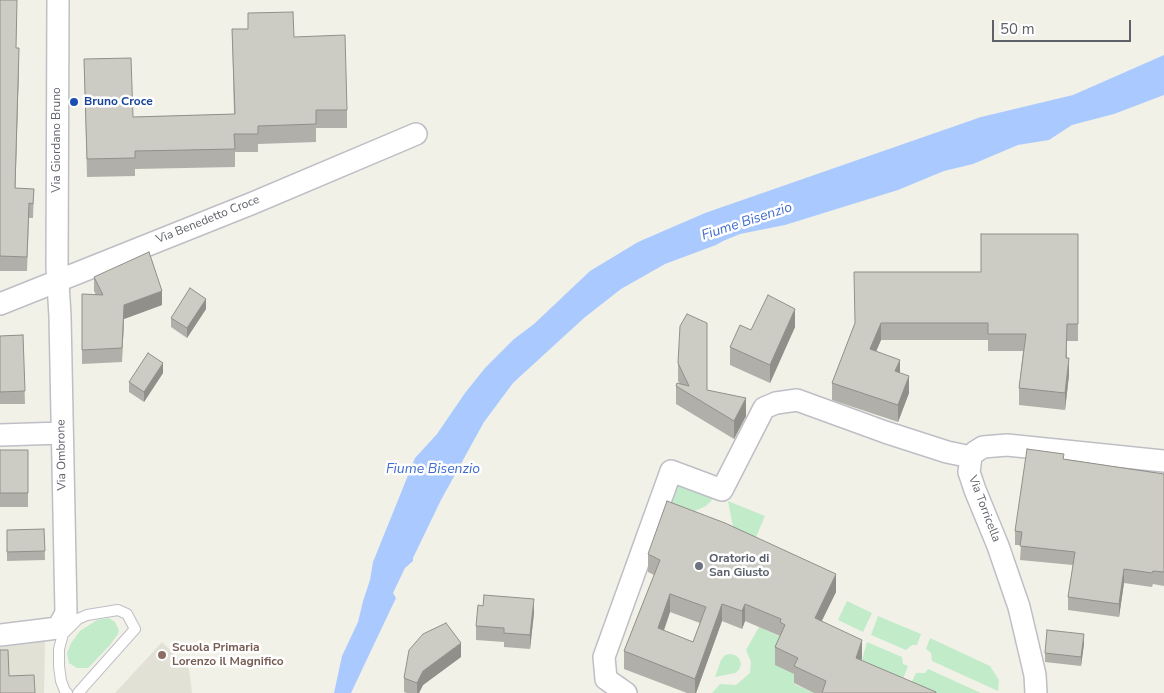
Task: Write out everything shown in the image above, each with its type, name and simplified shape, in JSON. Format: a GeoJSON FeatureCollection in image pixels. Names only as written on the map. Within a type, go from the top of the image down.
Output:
{"type":"FeatureCollection","features":[{"type":"Feature","properties":{"kind":"street","name":"Via Giordano Bruno"},"geometry":{"type":"LineString","coordinates":[[57,280],[58,0]]}},
{"type":"Feature","properties":{"kind":"street","name":"Via Benedetto Croce"},"geometry":{"type":"LineString","coordinates":[[0,304],[244,206],[416,134]]}},
{"type":"Feature","properties":{"kind":"street","name":"Via Ombrone"},"geometry":{"type":"LineString","coordinates":[[57,280],[66,613],[60,631]]}},
{"type":"Feature","properties":{"kind":"street"},"geometry":{"type":"LineString","coordinates":[[626,693],[606,679],[604,657],[671,471],[722,490],[764,408],[776,403],[797,400],[885,432],[947,452],[971,457]]}},
{"type":"Feature","properties":{"kind":"street"},"geometry":{"type":"LineString","coordinates":[[0,435],[62,434]]}},
{"type":"Feature","properties":{"kind":"street","name":"Via Torricella"},"geometry":{"type":"LineString","coordinates":[[1036,693],[1035,675],[1019,607],[969,472],[971,457],[983,447],[1007,444],[1164,461]]}},
{"type":"Feature","properties":{"kind":"street"},"geometry":{"type":"LineString","coordinates":[[0,635],[60,631]]}},
{"type":"Feature","properties":{"kind":"lane"},"geometry":{"type":"LineString","coordinates":[[65,692],[59,666],[60,631],[87,615],[118,610],[127,614],[135,629],[78,693]]}},
{"type":"Feature","properties":{"kind":"shaded area"},"geometry":{"type":"Polygon","coordinates":[[[45,641],[44,693],[0,693],[0,647],[45,641]]]}},
{"type":"Feature","properties":{"kind":"shaded area","name":"Scuola Primaria Lorenzo il Magnifico"},"geometry":{"type":"Polygon","coordinates":[[[162,642],[189,669],[192,693],[115,693],[162,642]]]}},
{"type":"Feature","properties":{"kind":"green space"},"geometry":{"type":"Polygon","coordinates":[[[679,481],[716,496],[706,506],[688,514],[667,511],[679,481]]]}},
{"type":"Feature","properties":{"kind":"green space"},"geometry":{"type":"Polygon","coordinates":[[[728,501],[765,516],[753,544],[733,527],[728,501]]]}},
{"type":"Feature","properties":{"kind":"green space"},"geometry":{"type":"Polygon","coordinates":[[[847,601],[872,613],[863,632],[838,620],[847,601]]]}},
{"type":"Feature","properties":{"kind":"green space"},"geometry":{"type":"Polygon","coordinates":[[[878,616],[921,634],[917,645],[912,645],[906,650],[871,635],[878,616]]]}},
{"type":"Feature","properties":{"kind":"green space"},"geometry":{"type":"Polygon","coordinates":[[[109,618],[115,622],[119,630],[110,645],[88,668],[77,668],[69,663],[67,653],[71,643],[80,631],[97,620],[109,618]]]}},
{"type":"Feature","properties":{"kind":"green space"},"geometry":{"type":"Polygon","coordinates":[[[759,627],[781,637],[798,676],[794,684],[814,693],[712,693],[720,684],[736,685],[750,673],[751,662],[746,650],[759,627]]]}},
{"type":"Feature","properties":{"kind":"green space"},"geometry":{"type":"Polygon","coordinates":[[[930,638],[990,666],[999,680],[998,691],[932,661],[931,653],[926,649],[930,638]]]}},
{"type":"Feature","properties":{"kind":"green space"},"geometry":{"type":"Polygon","coordinates":[[[867,642],[902,657],[903,664],[908,666],[903,679],[862,660],[867,642]]]}},
{"type":"Feature","properties":{"kind":"green space"},"geometry":{"type":"Polygon","coordinates":[[[730,654],[739,658],[741,664],[739,670],[735,673],[715,677],[721,660],[725,655],[730,654]]]}},
{"type":"Feature","properties":{"kind":"green space"},"geometry":{"type":"Polygon","coordinates":[[[928,669],[981,693],[933,693],[911,683],[916,673],[925,673],[928,669]]]}},
{"type":"Feature","properties":{"kind":"water","name":"Fiume Bisenzio"},"geometry":{"type":"Polygon","coordinates":[[[1164,55],[1164,95],[1114,114],[1072,125],[1049,140],[1018,145],[973,164],[944,171],[898,190],[785,225],[740,234],[665,264],[621,289],[584,318],[513,383],[484,422],[441,500],[413,561],[405,568],[393,593],[396,598],[351,693],[334,693],[342,656],[358,622],[373,562],[415,458],[437,434],[485,368],[514,339],[534,324],[590,271],[638,242],[705,213],[981,117],[1073,95],[1164,55]]]}},
{"type":"Feature","properties":{"kind":"building"},"geometry":{"type":"Polygon","coordinates":[[[0,0],[17,0],[16,48],[19,48],[15,188],[34,189],[33,204],[29,203],[27,257],[0,256],[0,0]]]}},
{"type":"Feature","properties":{"kind":"building"},"geometry":{"type":"Polygon","coordinates":[[[293,12],[294,37],[345,35],[347,110],[316,110],[316,124],[258,126],[258,134],[234,134],[235,149],[135,151],[135,158],[87,159],[84,59],[131,58],[133,117],[235,114],[232,29],[248,29],[248,13],[293,12]]]}},
{"type":"Feature","properties":{"kind":"building"},"geometry":{"type":"Polygon","coordinates":[[[981,234],[1078,234],[1078,324],[1067,324],[1066,358],[1069,358],[1065,393],[1019,388],[1026,334],[988,334],[988,323],[881,323],[870,349],[900,360],[895,371],[909,376],[898,405],[832,383],[855,323],[854,272],[981,272],[981,234]]]}},
{"type":"Feature","properties":{"kind":"building"},"geometry":{"type":"Polygon","coordinates":[[[149,252],[162,291],[124,305],[122,348],[82,350],[82,294],[103,295],[94,277],[149,252]]]}},
{"type":"Feature","properties":{"kind":"building"},"geometry":{"type":"Polygon","coordinates":[[[190,288],[206,299],[187,328],[171,318],[190,288]]]}},
{"type":"Feature","properties":{"kind":"building"},"geometry":{"type":"Polygon","coordinates":[[[768,295],[795,309],[770,365],[730,347],[740,325],[751,330],[768,295]]]}},
{"type":"Feature","properties":{"kind":"building"},"geometry":{"type":"Polygon","coordinates":[[[687,314],[707,323],[707,390],[746,398],[734,421],[676,386],[677,383],[689,386],[678,363],[680,326],[687,314]]]}},
{"type":"Feature","properties":{"kind":"building"},"geometry":{"type":"Polygon","coordinates":[[[23,335],[25,391],[0,392],[0,336],[23,335]]]}},
{"type":"Feature","properties":{"kind":"building"},"geometry":{"type":"Polygon","coordinates":[[[148,353],[163,363],[144,392],[129,382],[148,353]]]}},
{"type":"Feature","properties":{"kind":"building"},"geometry":{"type":"Polygon","coordinates":[[[1027,449],[1064,454],[1063,459],[1164,474],[1164,572],[1153,571],[1152,573],[1124,569],[1119,604],[1068,597],[1075,552],[1020,546],[1022,532],[1015,531],[1027,449]]]}},
{"type":"Feature","properties":{"kind":"building"},"geometry":{"type":"Polygon","coordinates":[[[0,450],[28,450],[28,493],[0,493],[0,450]]]}},
{"type":"Feature","properties":{"kind":"building"},"geometry":{"type":"Polygon","coordinates":[[[667,501],[725,523],[836,574],[815,618],[862,640],[856,658],[936,693],[822,693],[826,681],[794,666],[798,658],[775,647],[785,625],[780,622],[781,619],[745,604],[742,611],[722,604],[695,679],[624,651],[660,560],[648,554],[667,501]],[[670,594],[658,628],[693,642],[706,607],[670,594]]]}},
{"type":"Feature","properties":{"kind":"building"},"geometry":{"type":"Polygon","coordinates":[[[44,529],[45,551],[7,552],[7,530],[44,529]]]}},
{"type":"Feature","properties":{"kind":"building"},"geometry":{"type":"Polygon","coordinates":[[[484,595],[534,599],[530,635],[504,633],[504,628],[476,626],[478,605],[483,606],[484,595]]]}},
{"type":"Feature","properties":{"kind":"building"},"geometry":{"type":"Polygon","coordinates":[[[446,623],[461,643],[423,671],[417,683],[404,678],[409,650],[423,634],[446,623]]]}},
{"type":"Feature","properties":{"kind":"building"},"geometry":{"type":"Polygon","coordinates":[[[1047,630],[1084,634],[1081,657],[1045,653],[1047,630]]]}},
{"type":"Feature","properties":{"kind":"building"},"geometry":{"type":"Polygon","coordinates":[[[0,650],[8,650],[9,676],[34,675],[35,693],[0,693],[0,650]]]}},
{"type":"Feature","properties":{"kind":"place","name":"Bruno Croce"},"geometry":{"type":"Point","coordinates":[74,102]}},
{"type":"Feature","properties":{"kind":"place","name":"Oratorio di San Giusto"},"geometry":{"type":"Point","coordinates":[699,566]}},
{"type":"Feature","properties":{"kind":"place","name":"Scuola Primaria Lorenzo il Magnifico"},"geometry":{"type":"Point","coordinates":[162,655]}}]}
